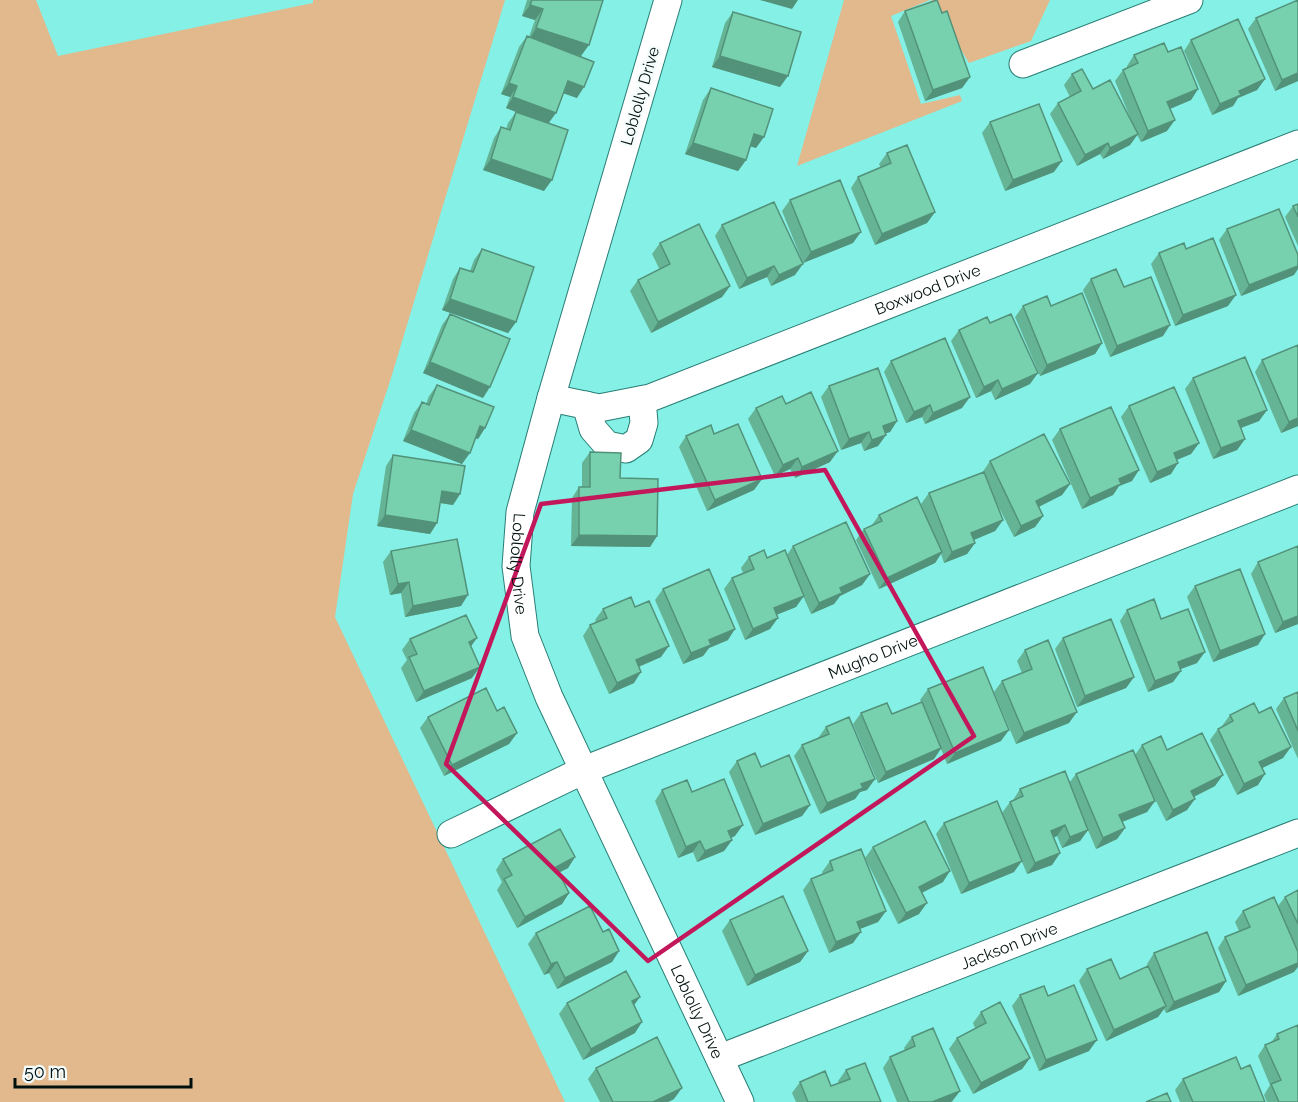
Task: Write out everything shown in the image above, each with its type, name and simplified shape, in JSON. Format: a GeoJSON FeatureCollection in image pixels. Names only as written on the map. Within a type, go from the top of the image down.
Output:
{"type":"FeatureCollection","features":[{"type":"Feature","properties":{"kind":"street","name":"Loblolly Drive"},"geometry":{"type":"LineString","coordinates":[[668,0],[551,398],[520,512],[516,566],[525,636],[549,697],[740,1102]]}},
{"type":"Feature","properties":{"kind":"street"},"geometry":{"type":"LineString","coordinates":[[1023,64],[1189,0]]}},
{"type":"Feature","properties":{"kind":"street","name":"Boxwood Drive"},"geometry":{"type":"LineString","coordinates":[[551,398],[599,408],[650,398],[1298,144]]}},
{"type":"Feature","properties":{"kind":"street"},"geometry":{"type":"LineString","coordinates":[[586,405],[593,429],[607,445],[626,449],[639,440],[644,423],[642,400]]}},
{"type":"Feature","properties":{"kind":"street","name":"Mugho Drive"},"geometry":{"type":"LineString","coordinates":[[452,834],[584,770],[1298,489]]}},
{"type":"Feature","properties":{"kind":"street","name":"Jackson Drive"},"geometry":{"type":"LineString","coordinates":[[720,1058],[1298,833]]}},
{"type":"Feature","properties":{"kind":"highlighted area"},"geometry":{"type":"Polygon","coordinates":[[[825,470],[974,736],[648,961],[446,764],[541,504],[825,470]]]}},
{"type":"Feature","properties":{"kind":"shaded area"},"geometry":{"type":"Polygon","coordinates":[[[0,0],[36,0],[58,56],[313,3],[313,0],[505,0],[391,378],[353,494],[335,617],[565,1102],[0,1102],[0,0]]]}},
{"type":"Feature","properties":{"kind":"shaded area"},"geometry":{"type":"Polygon","coordinates":[[[844,0],[930,0],[891,16],[921,104],[960,95],[962,101],[797,166],[844,0]]]}},
{"type":"Feature","properties":{"kind":"shaded area"},"geometry":{"type":"Polygon","coordinates":[[[931,0],[1050,0],[1031,41],[969,63],[931,0]]]}},
{"type":"Feature","properties":{"kind":"building"},"geometry":{"type":"Polygon","coordinates":[[[532,0],[603,0],[589,45],[536,28],[543,9],[530,5],[532,0]]]}},
{"type":"Feature","properties":{"kind":"building"},"geometry":{"type":"Polygon","coordinates":[[[937,0],[942,13],[947,11],[970,77],[933,90],[905,11],[937,0]]]}},
{"type":"Feature","properties":{"kind":"building"},"geometry":{"type":"Polygon","coordinates":[[[1298,0],[1298,73],[1282,80],[1256,18],[1298,0]]]}},
{"type":"Feature","properties":{"kind":"building"},"geometry":{"type":"Polygon","coordinates":[[[733,12],[801,32],[788,76],[720,56],[733,12]]]}},
{"type":"Feature","properties":{"kind":"building"},"geometry":{"type":"Polygon","coordinates":[[[1238,19],[1265,79],[1239,91],[1241,95],[1220,104],[1191,40],[1238,19]]]}},
{"type":"Feature","properties":{"kind":"building"},"geometry":{"type":"Polygon","coordinates":[[[527,36],[594,62],[584,87],[568,81],[556,113],[513,97],[517,86],[509,83],[527,36]]]}},
{"type":"Feature","properties":{"kind":"building"},"geometry":{"type":"Polygon","coordinates":[[[1164,43],[1168,52],[1181,47],[1198,89],[1167,102],[1175,120],[1148,131],[1123,70],[1138,63],[1134,55],[1164,43]]]}},
{"type":"Feature","properties":{"kind":"building"},"geometry":{"type":"Polygon","coordinates":[[[1082,69],[1093,89],[1110,80],[1138,134],[1110,148],[1108,143],[1085,155],[1058,103],[1081,91],[1072,74],[1082,69]]]}},
{"type":"Feature","properties":{"kind":"building"},"geometry":{"type":"Polygon","coordinates":[[[711,88],[773,109],[764,137],[754,134],[746,160],[693,143],[711,88]]]}},
{"type":"Feature","properties":{"kind":"building"},"geometry":{"type":"Polygon","coordinates":[[[1039,104],[1062,161],[1013,180],[990,122],[1039,104]]]}},
{"type":"Feature","properties":{"kind":"building"},"geometry":{"type":"Polygon","coordinates":[[[516,112],[568,130],[552,180],[491,159],[501,127],[510,130],[516,112]]]}},
{"type":"Feature","properties":{"kind":"building"},"geometry":{"type":"Polygon","coordinates":[[[907,145],[935,212],[882,234],[858,177],[891,163],[887,153],[907,145]]]}},
{"type":"Feature","properties":{"kind":"building"},"geometry":{"type":"Polygon","coordinates":[[[840,180],[861,232],[811,252],[790,200],[840,180]]]}},
{"type":"Feature","properties":{"kind":"building"},"geometry":{"type":"Polygon","coordinates":[[[774,202],[803,264],[779,275],[774,266],[747,278],[722,225],[774,202]]]}},
{"type":"Feature","properties":{"kind":"building"},"geometry":{"type":"Polygon","coordinates":[[[1298,204],[1298,217],[1293,206],[1298,204]]]}},
{"type":"Feature","properties":{"kind":"building"},"geometry":{"type":"Polygon","coordinates":[[[1279,209],[1298,255],[1298,266],[1249,285],[1227,229],[1279,209]]]}},
{"type":"Feature","properties":{"kind":"building"},"geometry":{"type":"Polygon","coordinates":[[[699,224],[730,286],[658,322],[638,280],[670,264],[660,243],[699,224]]]}},
{"type":"Feature","properties":{"kind":"building"},"geometry":{"type":"Polygon","coordinates":[[[1213,238],[1236,295],[1183,315],[1159,253],[1184,243],[1186,249],[1213,238]]]}},
{"type":"Feature","properties":{"kind":"building"},"geometry":{"type":"Polygon","coordinates":[[[482,249],[534,267],[516,322],[450,299],[460,268],[473,272],[482,249]]]}},
{"type":"Feature","properties":{"kind":"building"},"geometry":{"type":"Polygon","coordinates":[[[1116,269],[1124,287],[1151,277],[1170,325],[1117,346],[1091,279],[1116,269]]]}},
{"type":"Feature","properties":{"kind":"building"},"geometry":{"type":"Polygon","coordinates":[[[1082,293],[1102,343],[1047,365],[1023,306],[1047,296],[1051,306],[1082,293]]]}},
{"type":"Feature","properties":{"kind":"building"},"geometry":{"type":"Polygon","coordinates":[[[450,314],[510,339],[490,387],[430,362],[450,314]]]}},
{"type":"Feature","properties":{"kind":"building"},"geometry":{"type":"Polygon","coordinates":[[[1011,314],[1038,373],[1002,389],[998,380],[984,387],[959,330],[987,317],[990,323],[1011,314]]]}},
{"type":"Feature","properties":{"kind":"building"},"geometry":{"type":"Polygon","coordinates":[[[945,338],[970,397],[933,413],[930,405],[914,412],[891,361],[945,338]]]}},
{"type":"Feature","properties":{"kind":"building"},"geometry":{"type":"Polygon","coordinates":[[[1298,345],[1298,418],[1289,422],[1262,360],[1298,345]]]}},
{"type":"Feature","properties":{"kind":"building"},"geometry":{"type":"Polygon","coordinates":[[[1245,357],[1267,410],[1238,421],[1245,439],[1221,448],[1193,378],[1245,357]]]}},
{"type":"Feature","properties":{"kind":"building"},"geometry":{"type":"Polygon","coordinates":[[[878,368],[897,421],[883,426],[886,435],[872,440],[869,432],[849,439],[829,386],[878,368]]]}},
{"type":"Feature","properties":{"kind":"building"},"geometry":{"type":"Polygon","coordinates":[[[437,385],[494,407],[485,428],[480,426],[470,453],[411,430],[422,402],[429,405],[437,385]]]}},
{"type":"Feature","properties":{"kind":"building"},"geometry":{"type":"Polygon","coordinates":[[[1174,387],[1199,443],[1174,453],[1178,463],[1157,472],[1129,406],[1174,387]]]}},
{"type":"Feature","properties":{"kind":"building"},"geometry":{"type":"Polygon","coordinates":[[[811,392],[838,451],[802,467],[798,458],[783,465],[756,408],[782,396],[786,404],[811,392]]]}},
{"type":"Feature","properties":{"kind":"building"},"geometry":{"type":"Polygon","coordinates":[[[1111,407],[1139,470],[1119,479],[1121,484],[1090,498],[1060,429],[1111,407]]]}},
{"type":"Feature","properties":{"kind":"building"},"geometry":{"type":"Polygon","coordinates":[[[738,424],[762,479],[715,500],[686,436],[711,425],[714,434],[738,424]]]}},
{"type":"Feature","properties":{"kind":"building"},"geometry":{"type":"Polygon","coordinates":[[[1044,434],[1070,484],[1036,501],[1043,516],[1021,526],[990,461],[1044,434]]]}},
{"type":"Feature","properties":{"kind":"building"},"geometry":{"type":"Polygon","coordinates":[[[590,452],[621,453],[620,478],[658,479],[657,536],[579,535],[579,487],[590,487],[590,452]]]}},
{"type":"Feature","properties":{"kind":"building"},"geometry":{"type":"Polygon","coordinates":[[[393,455],[465,466],[460,494],[442,491],[437,523],[385,515],[393,455]]]}},
{"type":"Feature","properties":{"kind":"building"},"geometry":{"type":"Polygon","coordinates":[[[984,472],[1003,520],[971,533],[975,543],[952,552],[929,493],[984,472]]]}},
{"type":"Feature","properties":{"kind":"building"},"geometry":{"type":"Polygon","coordinates":[[[917,497],[942,552],[887,578],[864,529],[882,521],[879,515],[917,497]]]}},
{"type":"Feature","properties":{"kind":"building"},"geometry":{"type":"Polygon","coordinates":[[[846,522],[870,574],[840,588],[842,593],[819,603],[793,546],[846,522]]]}},
{"type":"Feature","properties":{"kind":"building"},"geometry":{"type":"Polygon","coordinates":[[[457,539],[468,595],[413,606],[409,582],[398,584],[391,551],[457,539]]]}},
{"type":"Feature","properties":{"kind":"building"},"geometry":{"type":"Polygon","coordinates":[[[1298,546],[1298,616],[1283,622],[1258,562],[1298,546]]]}},
{"type":"Feature","properties":{"kind":"building"},"geometry":{"type":"Polygon","coordinates":[[[764,550],[767,558],[785,550],[804,596],[774,608],[778,618],[753,629],[732,578],[754,569],[749,557],[764,550]]]}},
{"type":"Feature","properties":{"kind":"building"},"geometry":{"type":"Polygon","coordinates":[[[709,569],[735,629],[709,640],[711,645],[691,653],[663,589],[709,569]]]}},
{"type":"Feature","properties":{"kind":"building"},"geometry":{"type":"Polygon","coordinates":[[[1240,569],[1265,634],[1220,651],[1195,586],[1240,569]]]}},
{"type":"Feature","properties":{"kind":"building"},"geometry":{"type":"Polygon","coordinates":[[[631,597],[635,607],[649,601],[669,646],[636,660],[641,672],[617,683],[590,625],[607,618],[603,609],[631,597]]]}},
{"type":"Feature","properties":{"kind":"building"},"geometry":{"type":"Polygon","coordinates":[[[1154,599],[1161,619],[1188,609],[1205,652],[1178,662],[1181,671],[1155,681],[1127,610],[1154,599]]]}},
{"type":"Feature","properties":{"kind":"building"},"geometry":{"type":"Polygon","coordinates":[[[466,615],[477,638],[469,642],[480,667],[424,691],[409,657],[417,654],[410,639],[466,615]]]}},
{"type":"Feature","properties":{"kind":"building"},"geometry":{"type":"Polygon","coordinates":[[[1111,619],[1134,677],[1085,696],[1063,638],[1111,619]]]}},
{"type":"Feature","properties":{"kind":"building"},"geometry":{"type":"Polygon","coordinates":[[[1048,640],[1077,712],[1024,733],[1002,681],[1032,669],[1025,650],[1048,640]]]}},
{"type":"Feature","properties":{"kind":"building"},"geometry":{"type":"Polygon","coordinates":[[[983,667],[1009,730],[955,753],[928,689],[983,667]]]}},
{"type":"Feature","properties":{"kind":"building"},"geometry":{"type":"Polygon","coordinates":[[[486,688],[497,711],[504,707],[517,733],[452,765],[428,717],[486,688]]]}},
{"type":"Feature","properties":{"kind":"building"},"geometry":{"type":"Polygon","coordinates":[[[1298,692],[1298,731],[1284,698],[1298,692]]]}},
{"type":"Feature","properties":{"kind":"building"},"geometry":{"type":"Polygon","coordinates":[[[922,702],[941,748],[886,772],[861,713],[887,703],[892,714],[922,702]]]}},
{"type":"Feature","properties":{"kind":"building"},"geometry":{"type":"Polygon","coordinates":[[[1254,703],[1259,713],[1271,707],[1291,747],[1259,762],[1265,774],[1244,784],[1218,729],[1233,721],[1230,715],[1254,703]]]}},
{"type":"Feature","properties":{"kind":"building"},"geometry":{"type":"Polygon","coordinates":[[[849,717],[875,779],[861,784],[863,788],[827,803],[802,745],[829,734],[826,727],[849,717]]]}},
{"type":"Feature","properties":{"kind":"building"},"geometry":{"type":"Polygon","coordinates":[[[1202,733],[1223,775],[1191,791],[1195,799],[1173,810],[1142,745],[1161,736],[1167,750],[1202,733]]]}},
{"type":"Feature","properties":{"kind":"building"},"geometry":{"type":"Polygon","coordinates":[[[1133,750],[1155,801],[1119,815],[1125,828],[1103,838],[1076,774],[1133,750]]]}},
{"type":"Feature","properties":{"kind":"building"},"geometry":{"type":"Polygon","coordinates":[[[755,753],[761,767],[789,755],[810,805],[763,824],[737,761],[755,753]]]}},
{"type":"Feature","properties":{"kind":"building"},"geometry":{"type":"Polygon","coordinates":[[[1065,771],[1088,830],[1070,837],[1065,825],[1051,831],[1060,853],[1035,863],[1010,802],[1023,796],[1020,789],[1065,771]]]}},
{"type":"Feature","properties":{"kind":"building"},"geometry":{"type":"Polygon","coordinates":[[[724,779],[743,825],[728,831],[732,840],[705,851],[700,841],[686,847],[662,790],[687,780],[692,792],[724,779]]]}},
{"type":"Feature","properties":{"kind":"building"},"geometry":{"type":"Polygon","coordinates":[[[997,801],[1022,861],[969,883],[944,823],[997,801]]]}},
{"type":"Feature","properties":{"kind":"building"},"geometry":{"type":"Polygon","coordinates":[[[925,821],[950,871],[919,887],[927,903],[906,913],[873,847],[925,821]]]}},
{"type":"Feature","properties":{"kind":"building"},"geometry":{"type":"Polygon","coordinates":[[[560,829],[575,857],[556,867],[569,893],[525,917],[504,879],[512,875],[503,859],[560,829]]]}},
{"type":"Feature","properties":{"kind":"building"},"geometry":{"type":"Polygon","coordinates":[[[861,849],[886,911],[857,922],[861,932],[836,942],[811,879],[833,870],[830,861],[861,849]]]}},
{"type":"Feature","properties":{"kind":"building"},"geometry":{"type":"Polygon","coordinates":[[[1298,890],[1298,924],[1285,897],[1298,890]]]}},
{"type":"Feature","properties":{"kind":"building"},"geometry":{"type":"Polygon","coordinates":[[[783,896],[808,951],[755,975],[730,920],[783,896]]]}},
{"type":"Feature","properties":{"kind":"building"},"geometry":{"type":"Polygon","coordinates":[[[1274,897],[1298,952],[1298,963],[1246,985],[1225,937],[1250,927],[1243,911],[1274,897]]]}},
{"type":"Feature","properties":{"kind":"building"},"geometry":{"type":"Polygon","coordinates":[[[590,906],[603,932],[609,929],[619,951],[565,978],[557,962],[551,964],[536,933],[590,906]]]}},
{"type":"Feature","properties":{"kind":"building"},"geometry":{"type":"Polygon","coordinates":[[[1207,932],[1226,981],[1174,1002],[1154,953],[1207,932]]]}},
{"type":"Feature","properties":{"kind":"building"},"geometry":{"type":"Polygon","coordinates":[[[1111,959],[1120,979],[1148,966],[1166,1006],[1114,1030],[1087,969],[1111,959]]]}},
{"type":"Feature","properties":{"kind":"building"},"geometry":{"type":"Polygon","coordinates":[[[626,971],[640,997],[632,1001],[642,1022],[591,1049],[567,1003],[626,971]]]}},
{"type":"Feature","properties":{"kind":"building"},"geometry":{"type":"Polygon","coordinates":[[[1074,985],[1097,1040],[1046,1060],[1020,995],[1044,986],[1048,996],[1074,985]]]}},
{"type":"Feature","properties":{"kind":"building"},"geometry":{"type":"Polygon","coordinates":[[[1000,1002],[1030,1058],[981,1083],[957,1038],[986,1023],[981,1012],[1000,1002]]]}},
{"type":"Feature","properties":{"kind":"building"},"geometry":{"type":"Polygon","coordinates":[[[1298,1025],[1298,1102],[1279,1102],[1271,1084],[1281,1080],[1265,1045],[1279,1039],[1277,1034],[1298,1025]]]}},
{"type":"Feature","properties":{"kind":"building"},"geometry":{"type":"Polygon","coordinates":[[[933,1028],[960,1091],[932,1102],[909,1102],[890,1057],[915,1046],[912,1037],[933,1028]]]}},
{"type":"Feature","properties":{"kind":"building"},"geometry":{"type":"Polygon","coordinates":[[[657,1037],[682,1088],[653,1102],[613,1102],[596,1068],[657,1037]]]}},
{"type":"Feature","properties":{"kind":"building"},"geometry":{"type":"Polygon","coordinates":[[[1236,1057],[1241,1069],[1250,1065],[1265,1102],[1193,1102],[1183,1079],[1236,1057]]]}},
{"type":"Feature","properties":{"kind":"building"},"geometry":{"type":"Polygon","coordinates":[[[865,1063],[881,1102],[808,1102],[800,1082],[825,1071],[831,1086],[850,1079],[846,1070],[865,1063]]]}},
{"type":"Feature","properties":{"kind":"building"},"geometry":{"type":"Polygon","coordinates":[[[1167,1093],[1171,1102],[1146,1102],[1167,1093]]]}}]}
